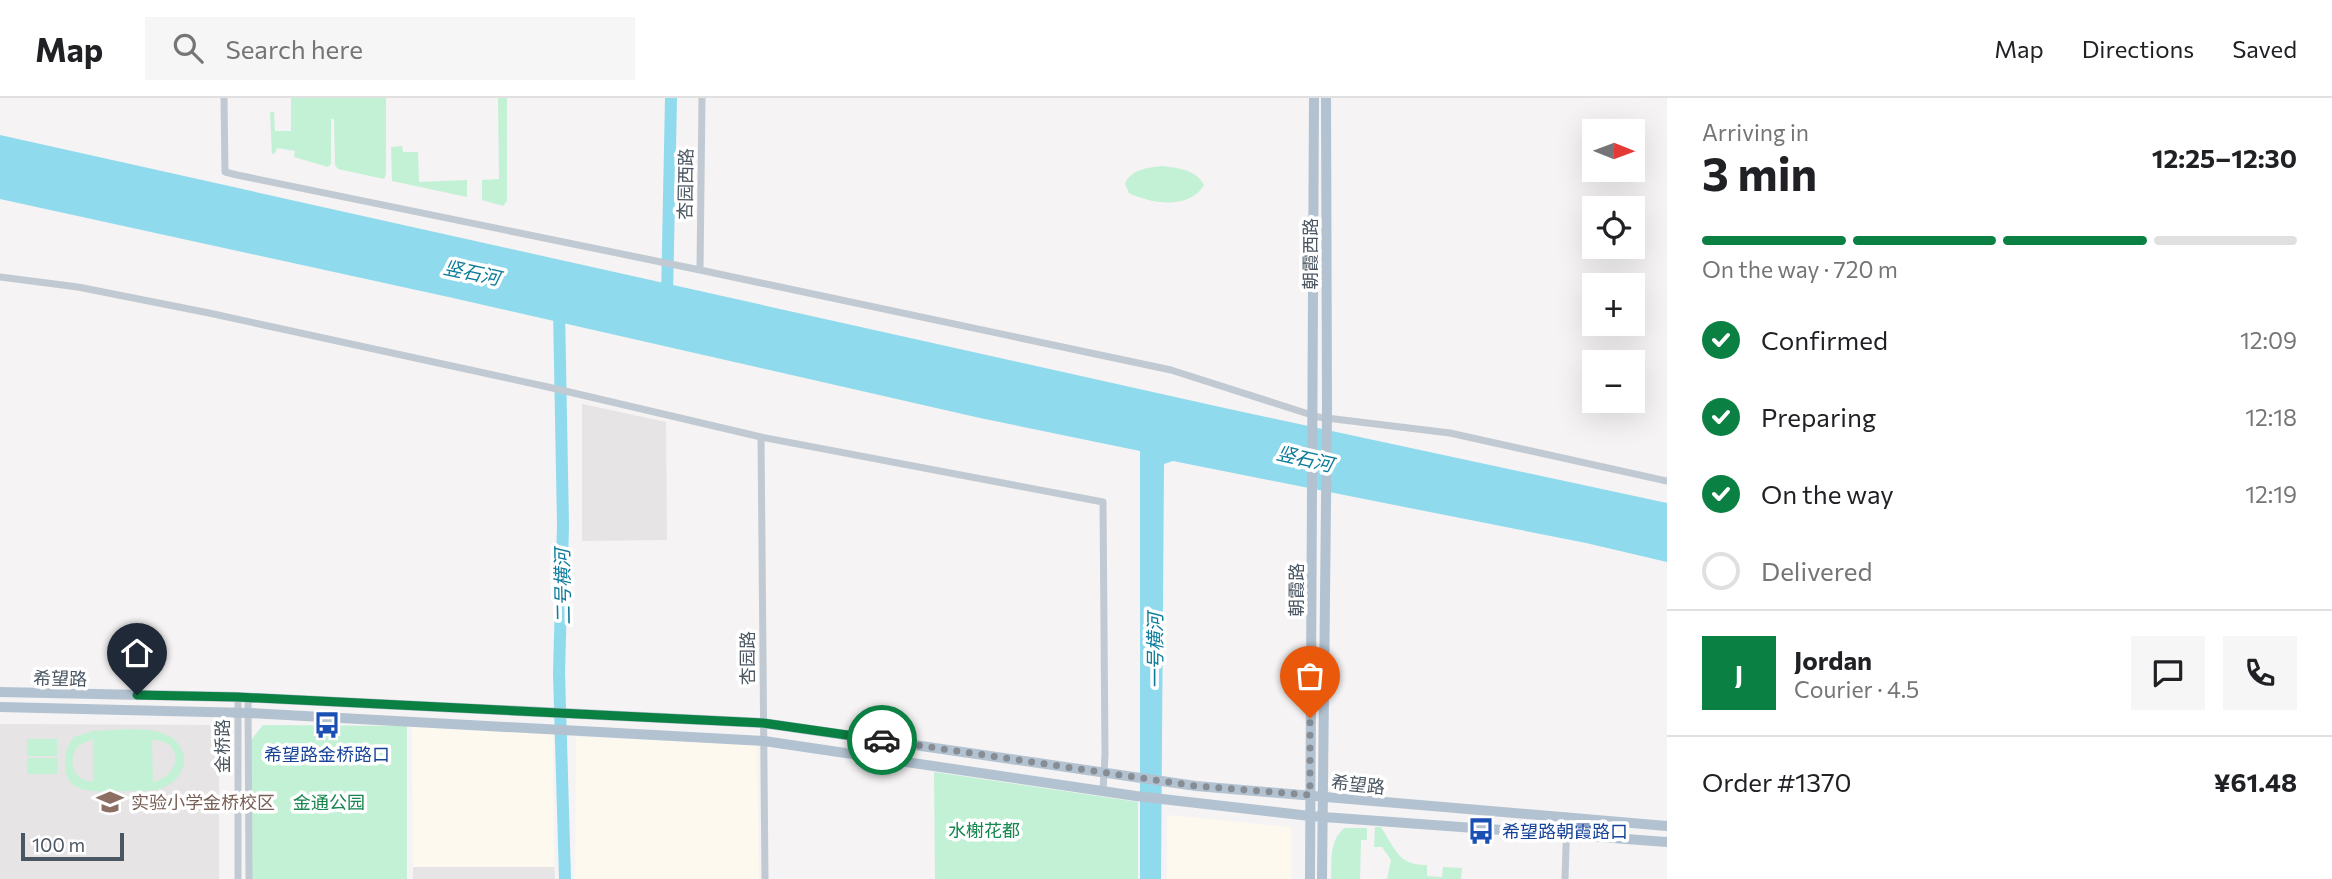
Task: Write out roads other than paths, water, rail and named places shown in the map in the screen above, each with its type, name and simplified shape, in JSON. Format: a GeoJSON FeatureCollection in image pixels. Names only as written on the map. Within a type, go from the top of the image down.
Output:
{"type":"FeatureCollection","features":[{"type":"Feature","properties":{"kind":"main road","name":"朝霞西路"},"geometry":{"type":"LineString","coordinates":[[1312,511],[1314,98]]}},
{"type":"Feature","properties":{"kind":"main road","name":"朝霞西路"},"geometry":{"type":"LineString","coordinates":[[1325,513],[1326,98]]}},
{"type":"Feature","properties":{"kind":"main road","name":"朝霞路"},"geometry":{"type":"LineString","coordinates":[[1310,879],[1312,511]]}},
{"type":"Feature","properties":{"kind":"main road","name":"朝霞路"},"geometry":{"type":"LineString","coordinates":[[1322,879],[1325,513]]}},
{"type":"Feature","properties":{"kind":"main road","name":"希望路"},"geometry":{"type":"LineString","coordinates":[[0,692],[243,697],[763,723],[1196,786],[1667,826]]}},
{"type":"Feature","properties":{"kind":"main road","name":"希望路"},"geometry":{"type":"LineString","coordinates":[[0,707],[243,713],[764,741],[1136,796],[1310,816],[1667,842]]}},
{"type":"Feature","properties":{"kind":"street"},"geometry":{"type":"LineString","coordinates":[[224,98],[225,172],[1171,370],[1318,417],[1450,433],[1667,481]]}},
{"type":"Feature","properties":{"kind":"street","name":"杏园西路"},"geometry":{"type":"LineString","coordinates":[[700,270],[702,98]]}},
{"type":"Feature","properties":{"kind":"street"},"geometry":{"type":"LineString","coordinates":[[0,277],[104,292],[548,387],[761,437],[1103,502],[1103,791]]}},
{"type":"Feature","properties":{"kind":"street","name":"杏园路"},"geometry":{"type":"LineString","coordinates":[[761,437],[765,879]]}},
{"type":"Feature","properties":{"kind":"street","name":"金桥路"},"geometry":{"type":"LineString","coordinates":[[238,879],[243,697]]}},
{"type":"Feature","properties":{"kind":"street","name":"金桥路"},"geometry":{"type":"LineString","coordinates":[[243,713],[249,879]]}},
{"type":"Feature","properties":{"kind":"street"},"geometry":{"type":"LineString","coordinates":[[1565,879],[1567,817]]}},
{"type":"Feature","properties":{"kind":"water"},"geometry":{"type":"Polygon","coordinates":[[[0,135],[1220,407],[1667,503],[1667,562],[1586,543],[1173,461],[1164,464],[1161,879],[1140,879],[1140,451],[980,418],[453,298],[0,199],[0,135]]]}},
{"type":"Feature","properties":{"kind":"waterway"},"geometry":{"type":"LineString","coordinates":[[667,297],[671,98]]}},
{"type":"Feature","properties":{"kind":"waterway","name":"二号横河"},"geometry":{"type":"LineString","coordinates":[[559,309],[563,526],[559,673],[565,879]]}},
{"type":"Feature","properties":{"kind":"place","name":"希望路金桥路口"},"geometry":{"type":"Point","coordinates":[327,725]}},
{"type":"Feature","properties":{"kind":"place","name":"实验小学金桥校区"},"geometry":{"type":"Point","coordinates":[110,802]}},
{"type":"Feature","properties":{"kind":"place","name":"希望路朝霞路口"},"geometry":{"type":"Point","coordinates":[1481,831]}},
{"type":"Feature","properties":{"kind":"water label","name":"竖石河"},"geometry":{"type":"Point","coordinates":[472,272]}},
{"type":"Feature","properties":{"kind":"water label","name":"竖石河"},"geometry":{"type":"Point","coordinates":[1305,458]}},
{"type":"Feature","properties":{"kind":"water label","name":"一号横河"},"geometry":{"type":"Point","coordinates":[1154,651]}},
{"type":"Feature","properties":{"kind":"park label","name":"金通公园"},"geometry":{"type":"Point","coordinates":[329,802]}},
{"type":"Feature","properties":{"kind":"park label","name":"水榭花都"},"geometry":{"type":"Point","coordinates":[984,830]}}]}
